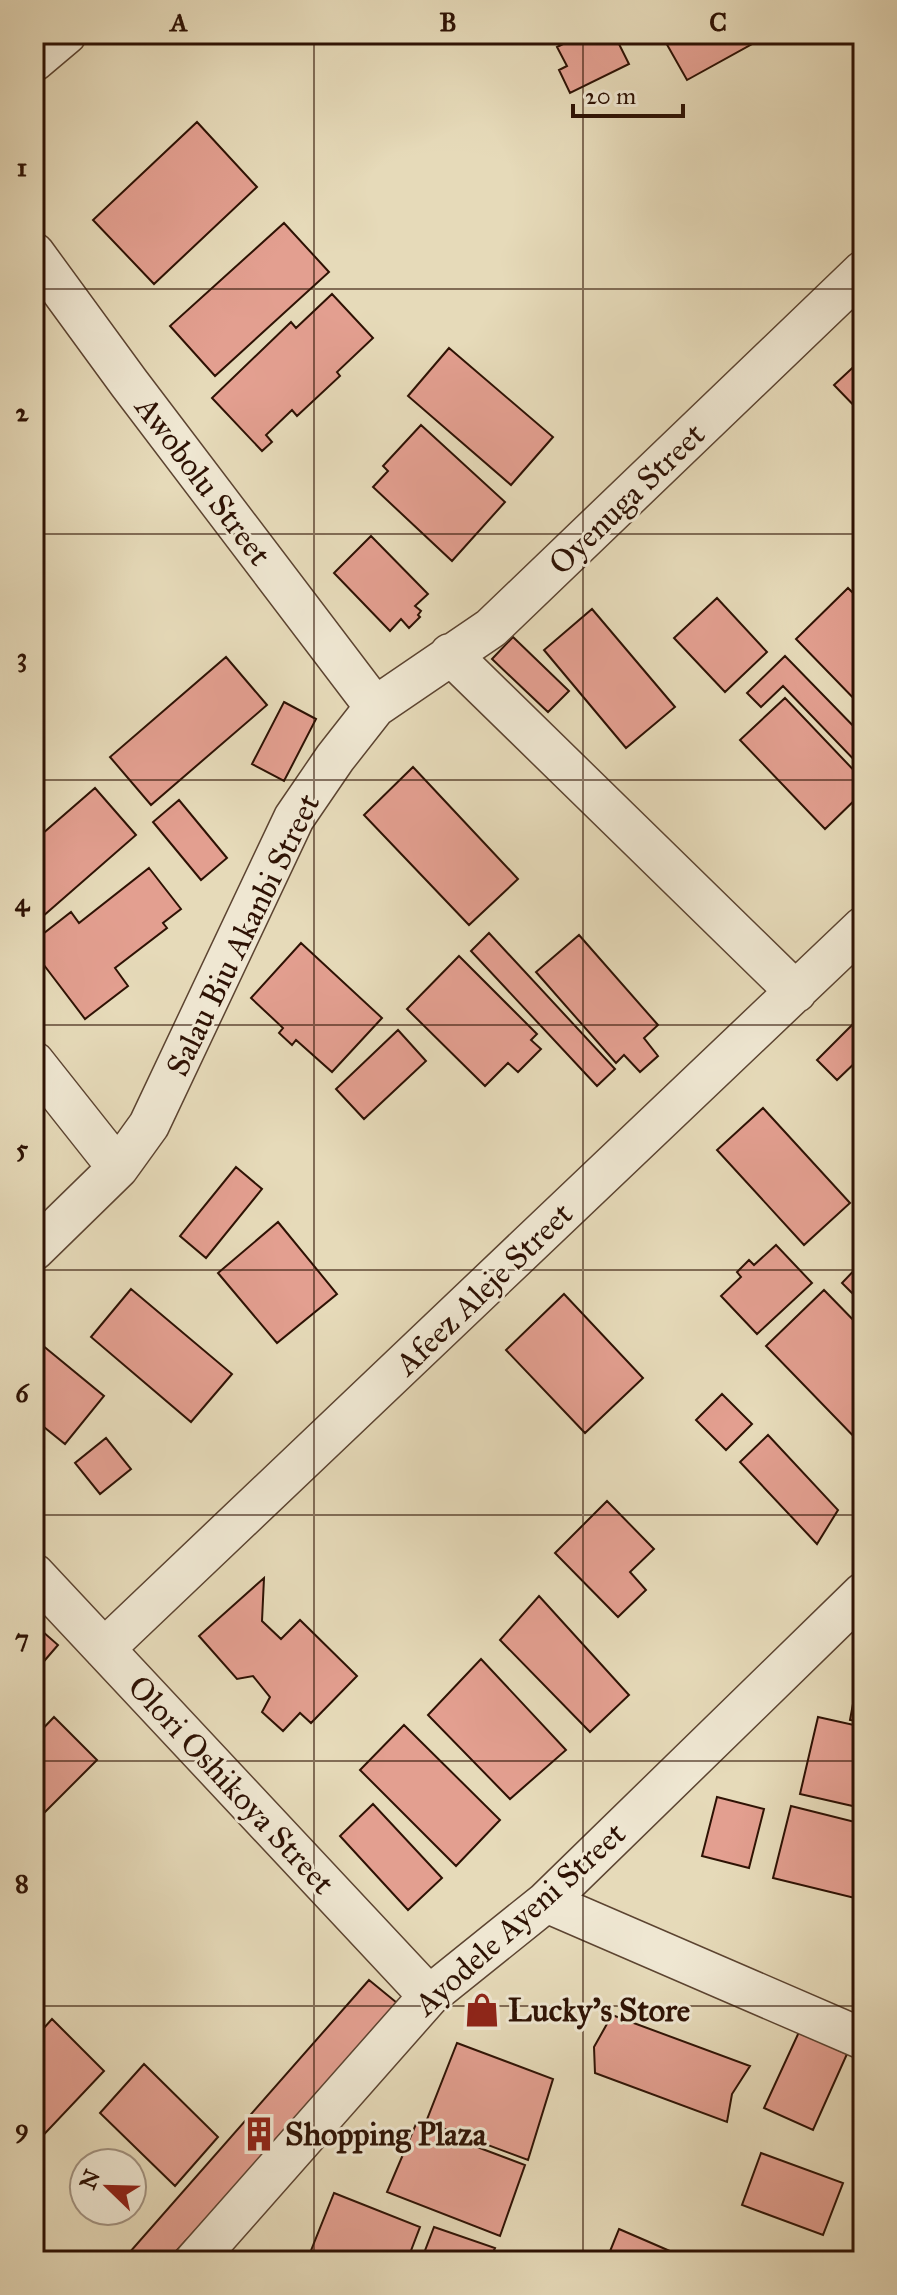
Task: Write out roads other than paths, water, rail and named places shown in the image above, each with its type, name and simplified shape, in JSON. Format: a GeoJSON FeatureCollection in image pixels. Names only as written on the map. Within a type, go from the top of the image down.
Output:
{"type":"FeatureCollection","features":[{"type":"Feature","properties":{"kind":"street"},"geometry":{"type":"LineString","coordinates":[[34,61],[66,34]]}},
{"type":"Feature","properties":{"kind":"street","name":"Awobolu Street"},"geometry":{"type":"LineString","coordinates":[[34,253],[375,707]]}},
{"type":"Feature","properties":{"kind":"street","name":"Oyenuga Street"},"geometry":{"type":"LineString","coordinates":[[375,707],[491,628],[863,271]]}},
{"type":"Feature","properties":{"kind":"street"},"geometry":{"type":"LineString","coordinates":[[450,654],[796,992]]}},
{"type":"Feature","properties":{"kind":"street","name":"Salau Biu Akanbi Street"},"geometry":{"type":"LineString","coordinates":[[34,1250],[118,1168],[149,1125],[294,818],[375,707]]}},
{"type":"Feature","properties":{"kind":"street","name":"Afeez Aleje Street"},"geometry":{"type":"LineString","coordinates":[[104,1649],[863,927]]}},
{"type":"Feature","properties":{"kind":"street"},"geometry":{"type":"LineString","coordinates":[[34,1062],[118,1168]]}},
{"type":"Feature","properties":{"kind":"street","name":"Olori Oshikoya Street"},"geometry":{"type":"LineString","coordinates":[[34,1574],[429,1996]]}},
{"type":"Feature","properties":{"kind":"street","name":"Ayodele Ayeni Street"},"geometry":{"type":"LineString","coordinates":[[195,2261],[429,1996],[546,1902],[863,1593]]}},
{"type":"Feature","properties":{"kind":"street"},"geometry":{"type":"LineString","coordinates":[[546,1902],[863,2039]]}},
{"type":"Feature","properties":{"kind":"place","name":"Lucky's Store"},"geometry":{"type":"Point","coordinates":[482,2010]}},
{"type":"Feature","properties":{"kind":"place","name":"Shopping Plaza"},"geometry":{"type":"Point","coordinates":[259,2134]}}]}
